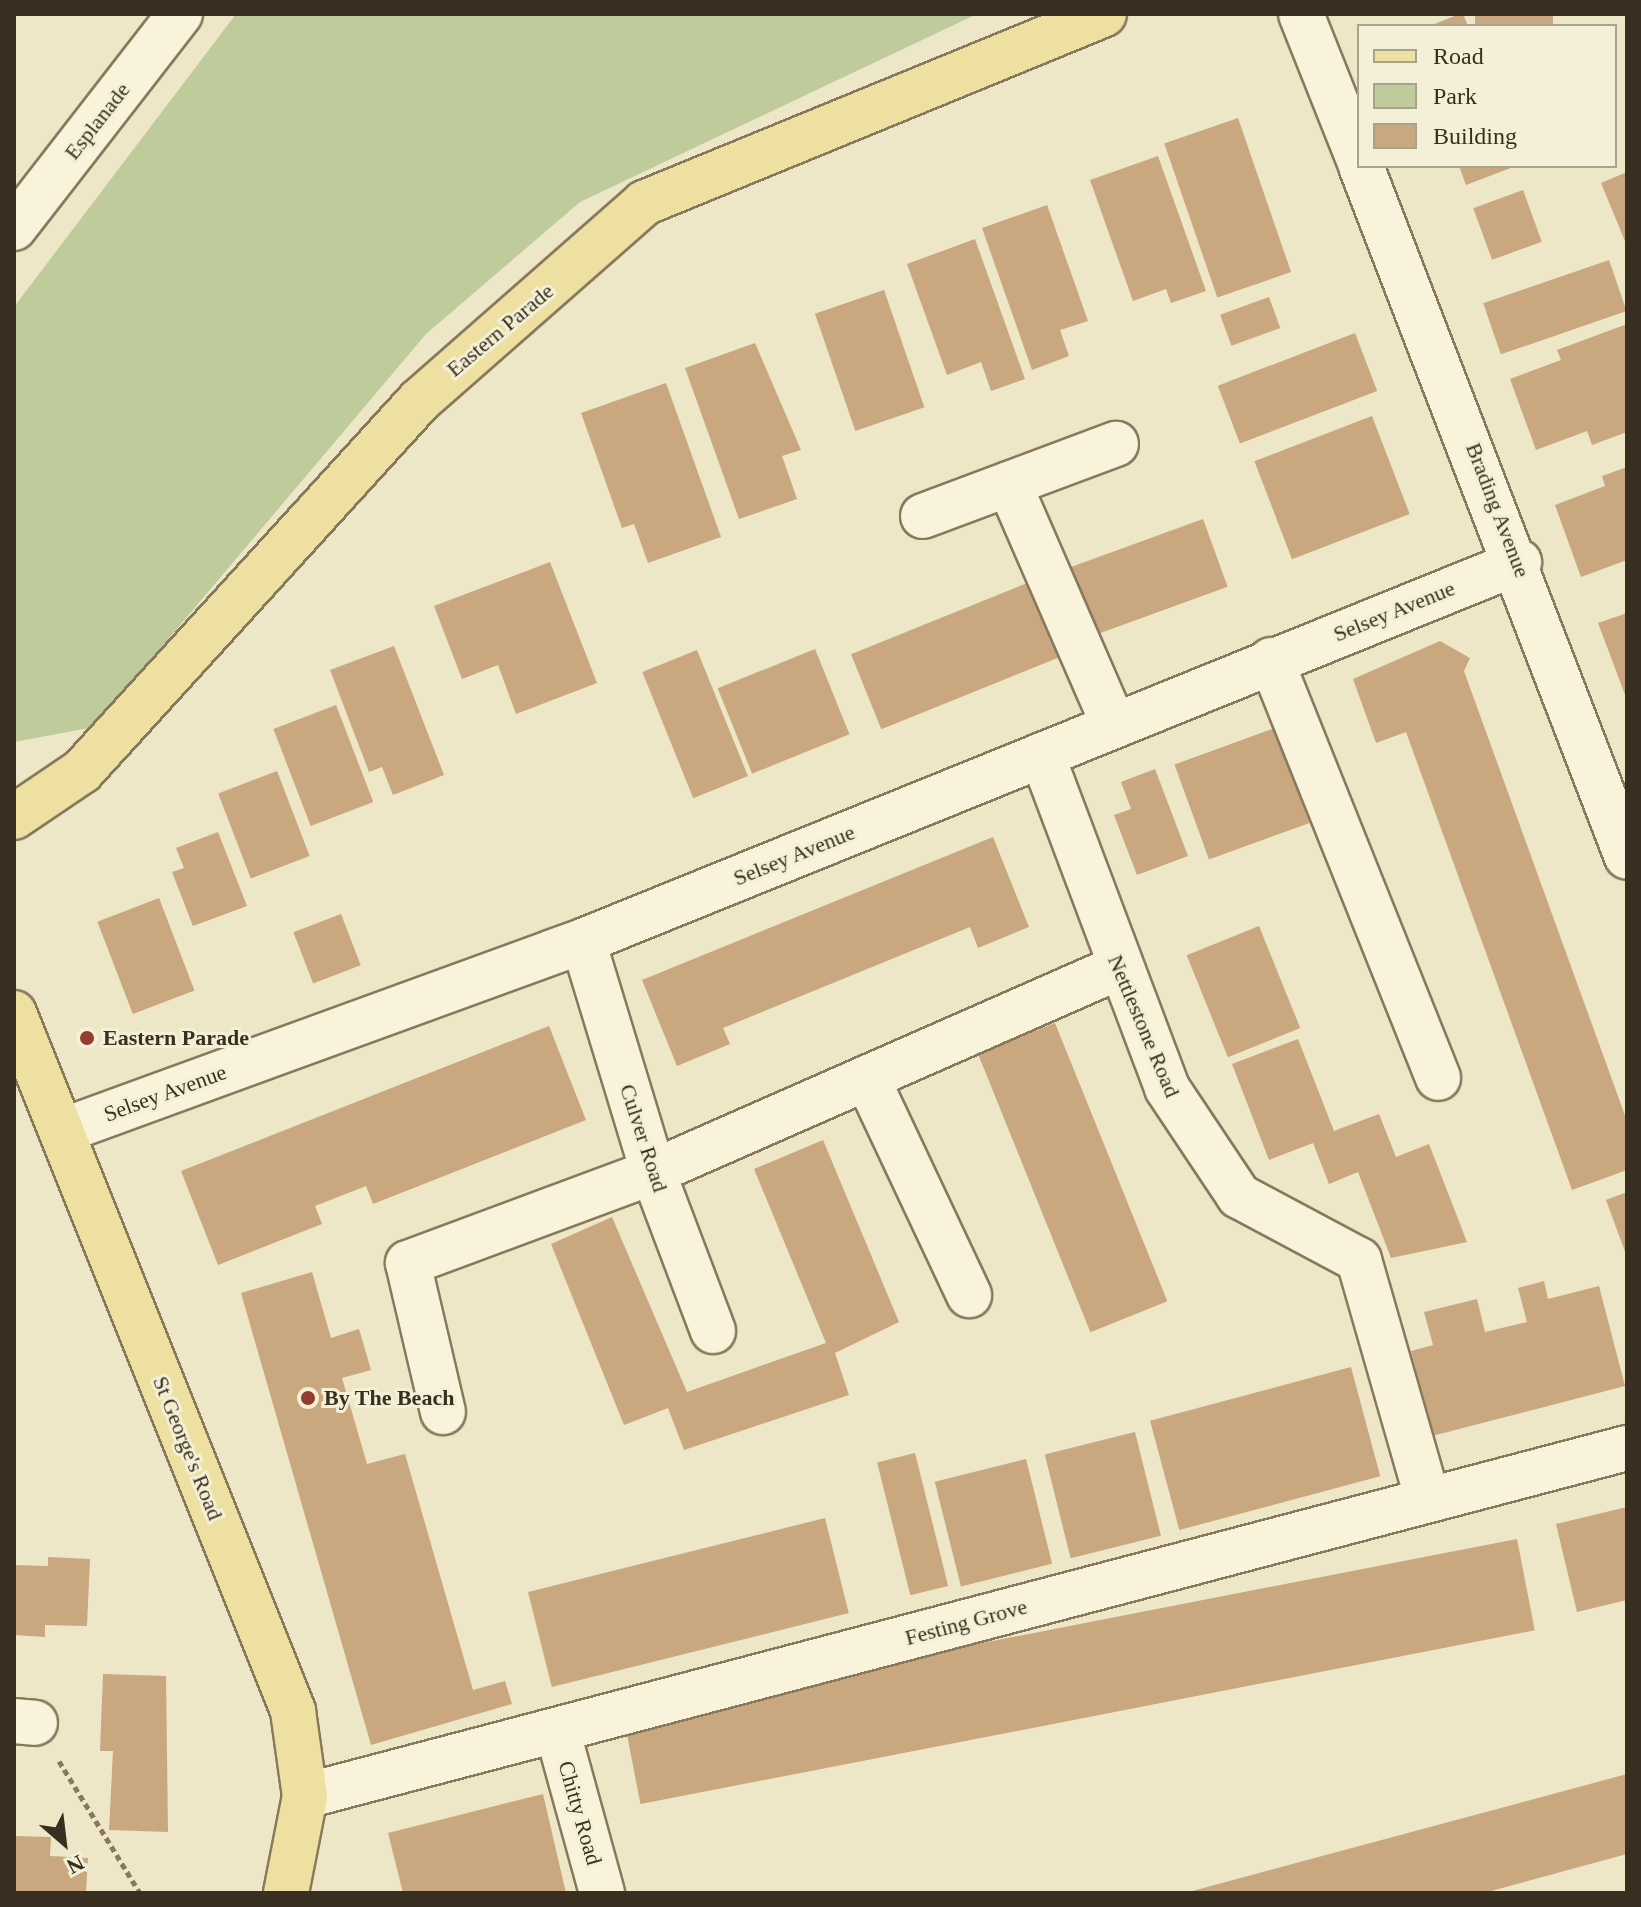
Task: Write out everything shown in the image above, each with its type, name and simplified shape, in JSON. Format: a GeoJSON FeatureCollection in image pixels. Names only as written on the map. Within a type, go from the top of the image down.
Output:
{"type":"FeatureCollection","features":[{"type":"Feature","properties":{"kind":"main road","name":"Eastern Parade"},"geometry":{"type":"LineString","coordinates":[[14,817],[82,771],[419,401],[644,203],[1104,14]]}},
{"type":"Feature","properties":{"kind":"main road","name":"St George's Road"},"geometry":{"type":"LineString","coordinates":[[14,1013],[293,1711],[305,1796],[286,1893]]}},
{"type":"Feature","properties":{"kind":"street","name":"Esplanade"},"geometry":{"type":"LineString","coordinates":[[14,228],[180,14]]}},
{"type":"Feature","properties":{"kind":"street"},"geometry":{"type":"LineString","coordinates":[[1301,14],[1357,155]]}},
{"type":"Feature","properties":{"kind":"street","name":"Brading Avenue"},"geometry":{"type":"LineString","coordinates":[[1362,168],[1519,562],[1627,857]]}},
{"type":"Feature","properties":{"kind":"street"},"geometry":{"type":"LineString","coordinates":[[923,516],[1116,444]]}},
{"type":"Feature","properties":{"kind":"street"},"geometry":{"type":"LineString","coordinates":[[1009,484],[1114,725]]}},
{"type":"Feature","properties":{"kind":"street","name":"Selsey Avenue"},"geometry":{"type":"LineString","coordinates":[[62,1131],[583,941],[1519,562]]}},
{"type":"Feature","properties":{"kind":"street"},"geometry":{"type":"LineString","coordinates":[[1271,660],[1438,1078]]}},
{"type":"Feature","properties":{"kind":"street","name":"Nettlestone Road"},"geometry":{"type":"LineString","coordinates":[[1042,755],[1117,968],[1167,1088],[1239,1196],[1359,1260],[1427,1497]]}},
{"type":"Feature","properties":{"kind":"street","name":"Culver Road"},"geometry":{"type":"LineString","coordinates":[[583,941],[653,1172],[713,1331]]}},
{"type":"Feature","properties":{"kind":"street"},"geometry":{"type":"LineString","coordinates":[[443,1412],[408,1263],[653,1172],[1117,968]]}},
{"type":"Feature","properties":{"kind":"street"},"geometry":{"type":"LineString","coordinates":[[867,1078],[969,1295]]}},
{"type":"Feature","properties":{"kind":"street","name":"Festing Grove"},"geometry":{"type":"LineString","coordinates":[[305,1796],[558,1733],[1427,1497],[1627,1448]]}},
{"type":"Feature","properties":{"kind":"street","name":"Chitty Road"},"geometry":{"type":"LineString","coordinates":[[558,1733],[602,1893]]}},
{"type":"Feature","properties":{"kind":"path"},"geometry":{"type":"LineString","coordinates":[[24,1722],[140,1893]]}},
{"type":"Feature","properties":{"kind":"green space"},"geometry":{"type":"Polygon","coordinates":[[[236,14],[977,14],[580,202],[426,334],[94,727],[14,742],[14,307],[236,14]]]}},
{"type":"Feature","properties":{"kind":"building"},"geometry":{"type":"Polygon","coordinates":[[[1463,14],[1467,24],[1434,24],[1463,14]]]}},
{"type":"Feature","properties":{"kind":"building"},"geometry":{"type":"Polygon","coordinates":[[[1475,14],[1553,14],[1553,24],[1475,24],[1475,14]]]}},
{"type":"Feature","properties":{"kind":"building"},"geometry":{"type":"Polygon","coordinates":[[[1238,118],[1291,272],[1217,298],[1164,143],[1238,118]]]}},
{"type":"Feature","properties":{"kind":"building"},"geometry":{"type":"Polygon","coordinates":[[[1158,156],[1206,291],[1171,303],[1166,289],[1133,301],[1090,180],[1158,156]]]}},
{"type":"Feature","properties":{"kind":"building"},"geometry":{"type":"Polygon","coordinates":[[[1460,168],[1511,168],[1466,185],[1460,168]]]}},
{"type":"Feature","properties":{"kind":"building"},"geometry":{"type":"Polygon","coordinates":[[[1627,172],[1627,246],[1601,183],[1627,172]]]}},
{"type":"Feature","properties":{"kind":"building"},"geometry":{"type":"Polygon","coordinates":[[[1523,190],[1542,242],[1492,260],[1473,208],[1523,190]]]}},
{"type":"Feature","properties":{"kind":"building"},"geometry":{"type":"Polygon","coordinates":[[[1047,205],[1088,321],[1060,330],[1069,356],[1032,370],[982,228],[1047,205]]]}},
{"type":"Feature","properties":{"kind":"building"},"geometry":{"type":"Polygon","coordinates":[[[975,239],[1025,379],[991,391],[981,362],[947,375],[907,264],[975,239]]]}},
{"type":"Feature","properties":{"kind":"building"},"geometry":{"type":"Polygon","coordinates":[[[1609,260],[1627,311],[1501,354],[1483,303],[1609,260]]]}},
{"type":"Feature","properties":{"kind":"building"},"geometry":{"type":"Polygon","coordinates":[[[884,290],[924,407],[855,431],[815,314],[884,290]]]}},
{"type":"Feature","properties":{"kind":"building"},"geometry":{"type":"Polygon","coordinates":[[[1269,297],[1280,328],[1231,346],[1220,315],[1269,297]]]}},
{"type":"Feature","properties":{"kind":"building"},"geometry":{"type":"Polygon","coordinates":[[[1627,324],[1627,432],[1592,445],[1587,431],[1536,450],[1510,379],[1561,360],[1557,350],[1627,324]]]}},
{"type":"Feature","properties":{"kind":"building"},"geometry":{"type":"Polygon","coordinates":[[[1355,333],[1377,391],[1240,444],[1218,386],[1355,333]]]}},
{"type":"Feature","properties":{"kind":"building"},"geometry":{"type":"Polygon","coordinates":[[[755,343],[801,450],[782,456],[797,499],[739,519],[685,368],[755,343]]]}},
{"type":"Feature","properties":{"kind":"building"},"geometry":{"type":"Polygon","coordinates":[[[666,383],[721,537],[648,563],[634,524],[622,528],[581,413],[666,383]]]}},
{"type":"Feature","properties":{"kind":"building"},"geometry":{"type":"Polygon","coordinates":[[[1372,416],[1410,514],[1292,559],[1254,461],[1372,416]]]}},
{"type":"Feature","properties":{"kind":"building"},"geometry":{"type":"Polygon","coordinates":[[[1627,467],[1627,560],[1581,577],[1555,505],[1605,486],[1602,476],[1627,467]]]}},
{"type":"Feature","properties":{"kind":"building"},"geometry":{"type":"Polygon","coordinates":[[[1203,519],[1228,587],[1087,638],[1062,570],[1203,519]]]}},
{"type":"Feature","properties":{"kind":"building"},"geometry":{"type":"Polygon","coordinates":[[[550,562],[597,683],[516,714],[498,665],[462,679],[434,606],[550,562]]]}},
{"type":"Feature","properties":{"kind":"building"},"geometry":{"type":"Polygon","coordinates":[[[1042,577],[1072,652],[881,729],[851,654],[1042,577]]]}},
{"type":"Feature","properties":{"kind":"building"},"geometry":{"type":"Polygon","coordinates":[[[1627,613],[1627,700],[1598,623],[1627,613]]]}},
{"type":"Feature","properties":{"kind":"building"},"geometry":{"type":"Polygon","coordinates":[[[1440,641],[1470,658],[1464,671],[1627,1121],[1627,1170],[1572,1190],[1406,732],[1376,743],[1353,679],[1440,641]]]}},
{"type":"Feature","properties":{"kind":"building"},"geometry":{"type":"Polygon","coordinates":[[[394,646],[444,775],[393,795],[382,767],[369,772],[330,670],[394,646]]]}},
{"type":"Feature","properties":{"kind":"building"},"geometry":{"type":"Polygon","coordinates":[[[815,649],[849,734],[752,774],[718,688],[815,649]]]}},
{"type":"Feature","properties":{"kind":"building"},"geometry":{"type":"Polygon","coordinates":[[[697,650],[748,776],[693,798],[642,672],[697,650]]]}},
{"type":"Feature","properties":{"kind":"building"},"geometry":{"type":"Polygon","coordinates":[[[336,705],[373,802],[311,826],[273,729],[336,705]]]}},
{"type":"Feature","properties":{"kind":"building"},"geometry":{"type":"Polygon","coordinates":[[[1275,728],[1310,823],[1209,860],[1174,765],[1275,728]]]}},
{"type":"Feature","properties":{"kind":"building"},"geometry":{"type":"Polygon","coordinates":[[[1155,769],[1188,856],[1137,875],[1114,815],[1131,809],[1121,782],[1155,769]]]}},
{"type":"Feature","properties":{"kind":"building"},"geometry":{"type":"Polygon","coordinates":[[[277,771],[310,856],[251,879],[218,794],[277,771]]]}},
{"type":"Feature","properties":{"kind":"building"},"geometry":{"type":"Polygon","coordinates":[[[218,832],[247,906],[193,926],[172,872],[184,868],[176,848],[218,832]]]}},
{"type":"Feature","properties":{"kind":"building"},"geometry":{"type":"Polygon","coordinates":[[[993,837],[1029,927],[978,948],[970,927],[723,1028],[730,1044],[677,1066],[642,980],[993,837]]]}},
{"type":"Feature","properties":{"kind":"building"},"geometry":{"type":"Polygon","coordinates":[[[159,898],[194,990],[133,1014],[97,922],[159,898]]]}},
{"type":"Feature","properties":{"kind":"building"},"geometry":{"type":"Polygon","coordinates":[[[341,914],[361,965],[313,984],[293,932],[341,914]]]}},
{"type":"Feature","properties":{"kind":"building"},"geometry":{"type":"Polygon","coordinates":[[[1259,926],[1300,1028],[1228,1057],[1187,955],[1259,926]]]}},
{"type":"Feature","properties":{"kind":"building"},"geometry":{"type":"Polygon","coordinates":[[[1055,1023],[1167,1301],[1090,1332],[978,1054],[1055,1023]]]}},
{"type":"Feature","properties":{"kind":"building"},"geometry":{"type":"Polygon","coordinates":[[[549,1026],[586,1120],[373,1204],[366,1186],[315,1206],[322,1224],[218,1265],[181,1171],[549,1026]]]}},
{"type":"Feature","properties":{"kind":"building"},"geometry":{"type":"Polygon","coordinates":[[[1298,1039],[1334,1131],[1379,1114],[1396,1157],[1429,1144],[1467,1242],[1391,1258],[1358,1172],[1329,1184],[1313,1143],[1269,1160],[1232,1064],[1298,1039]]]}},
{"type":"Feature","properties":{"kind":"building"},"geometry":{"type":"Polygon","coordinates":[[[823,1140],[899,1322],[835,1353],[849,1395],[684,1450],[668,1408],[624,1425],[551,1244],[612,1217],[687,1392],[826,1343],[754,1169],[823,1140]]]}},
{"type":"Feature","properties":{"kind":"building"},"geometry":{"type":"Polygon","coordinates":[[[1627,1192],[1627,1257],[1606,1200],[1627,1192]]]}},
{"type":"Feature","properties":{"kind":"building"},"geometry":{"type":"Polygon","coordinates":[[[312,1272],[331,1338],[359,1329],[371,1370],[342,1378],[367,1464],[405,1454],[473,1690],[505,1681],[512,1704],[371,1745],[241,1293],[312,1272]]]}},
{"type":"Feature","properties":{"kind":"building"},"geometry":{"type":"Polygon","coordinates":[[[1544,1281],[1548,1299],[1599,1286],[1625,1386],[1432,1436],[1411,1351],[1433,1345],[1424,1312],[1477,1299],[1485,1332],[1527,1322],[1518,1288],[1544,1281]]]}},
{"type":"Feature","properties":{"kind":"building"},"geometry":{"type":"Polygon","coordinates":[[[1351,1367],[1380,1476],[1179,1530],[1150,1421],[1351,1367]]]}},
{"type":"Feature","properties":{"kind":"building"},"geometry":{"type":"Polygon","coordinates":[[[1135,1432],[1161,1536],[1071,1558],[1045,1454],[1135,1432]]]}},
{"type":"Feature","properties":{"kind":"building"},"geometry":{"type":"Polygon","coordinates":[[[915,1453],[948,1586],[910,1595],[877,1462],[915,1453]]]}},
{"type":"Feature","properties":{"kind":"building"},"geometry":{"type":"Polygon","coordinates":[[[1026,1459],[1052,1564],[961,1587],[935,1482],[1026,1459]]]}},
{"type":"Feature","properties":{"kind":"building"},"geometry":{"type":"Polygon","coordinates":[[[1627,1507],[1627,1600],[1577,1612],[1556,1524],[1627,1507]]]}},
{"type":"Feature","properties":{"kind":"building"},"geometry":{"type":"Polygon","coordinates":[[[825,1518],[849,1613],[552,1687],[528,1592],[825,1518]]]}},
{"type":"Feature","properties":{"kind":"building"},"geometry":{"type":"Polygon","coordinates":[[[1517,1539],[1535,1630],[640,1804],[623,1713],[1517,1539]]]}},
{"type":"Feature","properties":{"kind":"building"},"geometry":{"type":"Polygon","coordinates":[[[48,1557],[90,1559],[87,1626],[45,1625],[45,1637],[14,1635],[14,1565],[48,1566],[48,1557]]]}},
{"type":"Feature","properties":{"kind":"building"},"geometry":{"type":"Polygon","coordinates":[[[103,1674],[166,1676],[168,1832],[109,1830],[113,1751],[100,1751],[103,1674]]]}},
{"type":"Feature","properties":{"kind":"building"},"geometry":{"type":"Polygon","coordinates":[[[1627,1774],[1627,1854],[1484,1893],[1185,1893],[1627,1774]]]}},
{"type":"Feature","properties":{"kind":"building"},"geometry":{"type":"Polygon","coordinates":[[[543,1794],[566,1893],[403,1893],[388,1833],[543,1794]]]}},
{"type":"Feature","properties":{"kind":"building"},"geometry":{"type":"Polygon","coordinates":[[[14,1836],[51,1837],[50,1856],[88,1858],[86,1893],[14,1893],[14,1836]]]}},
{"type":"Feature","properties":{"kind":"place","name":"Eastern Parade"},"geometry":{"type":"Point","coordinates":[87,1038]}},
{"type":"Feature","properties":{"kind":"place","name":"By The Beach"},"geometry":{"type":"Point","coordinates":[308,1398]}}]}
